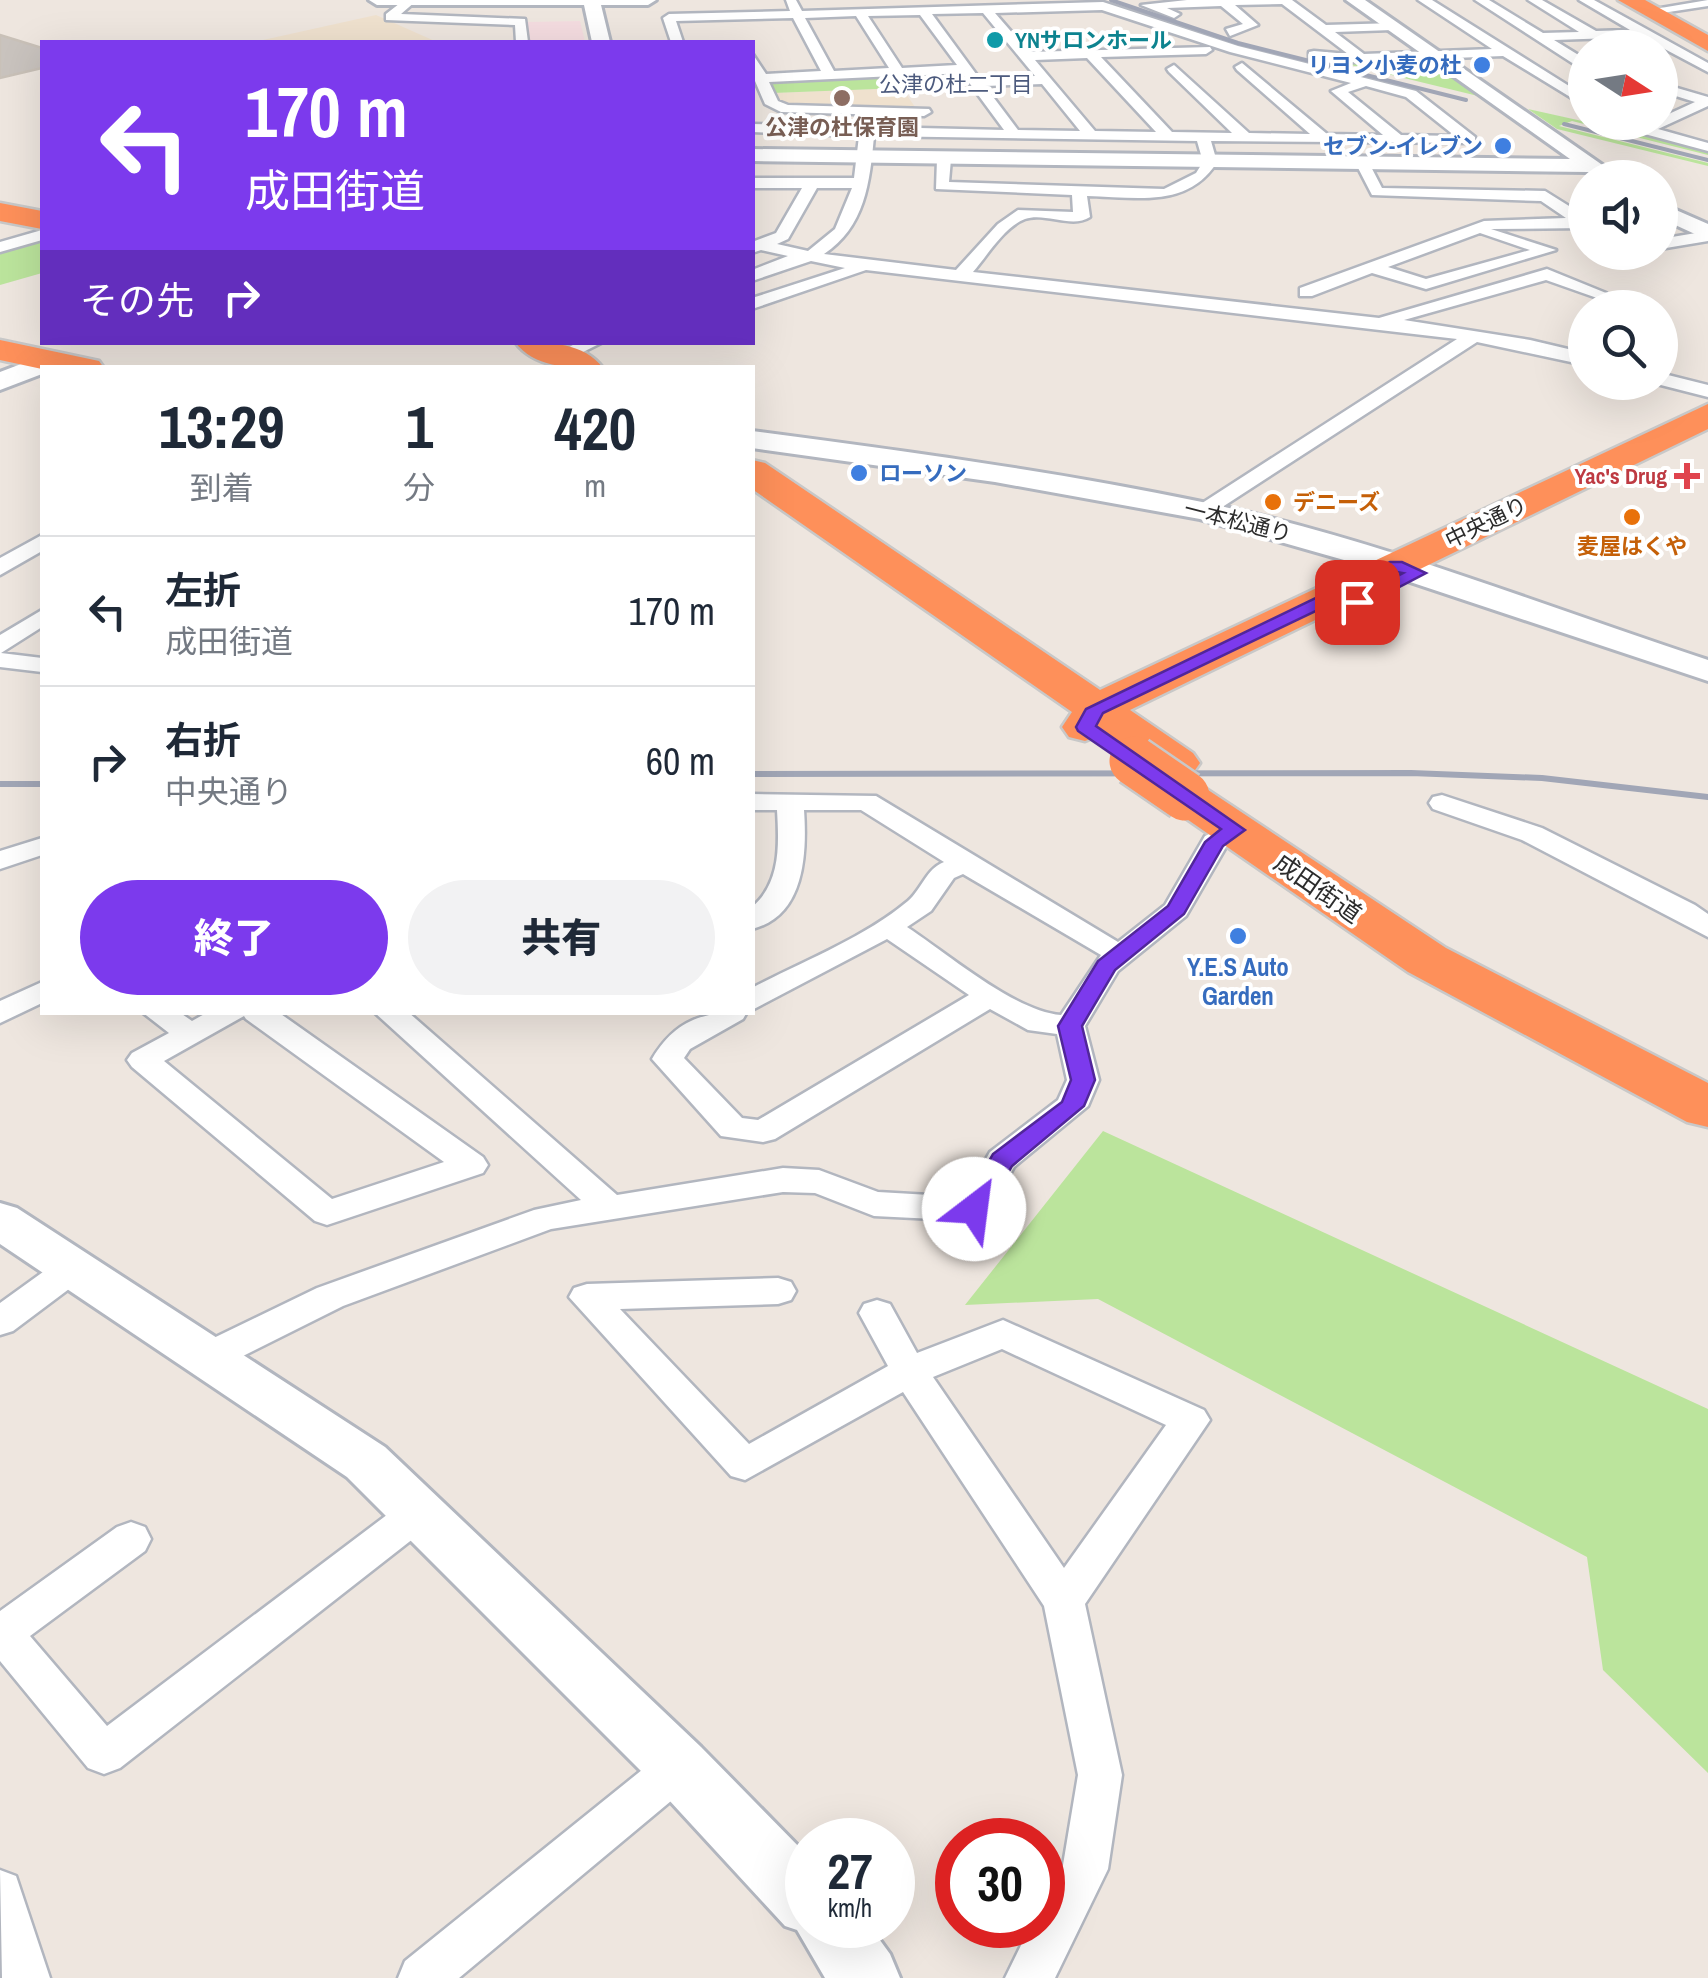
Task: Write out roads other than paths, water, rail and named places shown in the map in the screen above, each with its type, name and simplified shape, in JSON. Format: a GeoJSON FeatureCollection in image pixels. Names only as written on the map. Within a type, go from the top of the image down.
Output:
{"type":"FeatureCollection","features":[{"type":"Feature","properties":{"kind":"highway"},"geometry":{"type":"LineString","coordinates":[[1641,15],[1698,50]]}},
{"type":"Feature","properties":{"kind":"highway"},"geometry":{"type":"LineString","coordinates":[[0,212],[40,220]]}},
{"type":"Feature","properties":{"kind":"highway"},"geometry":{"type":"LineString","coordinates":[[0,221],[40,231]]}},
{"type":"Feature","properties":{"kind":"highway"},"geometry":{"type":"LineString","coordinates":[[523,345],[573,358]]}},
{"type":"Feature","properties":{"kind":"highway"},"geometry":{"type":"LineString","coordinates":[[0,350],[71,365]]}},
{"type":"Feature","properties":{"kind":"highway","name":"中央通り"},"geometry":{"type":"LineString","coordinates":[[1157,763],[1265,647],[1407,569],[1708,416]]}},
{"type":"Feature","properties":{"kind":"highway","name":"中央通り"},"geometry":{"type":"LineString","coordinates":[[1407,569],[1708,432]]}},
{"type":"Feature","properties":{"kind":"highway","name":"成田街道"},"geometry":{"type":"LineString","coordinates":[[755,473],[1157,763],[1357,916],[1427,960],[1708,1108]]}},
{"type":"Feature","properties":{"kind":"highway","name":"成田街道"},"geometry":{"type":"LineString","coordinates":[[755,496],[1157,763],[1396,912],[1620,1039],[1708,1079]]}},
{"type":"Feature","properties":{"kind":"street"},"geometry":{"type":"LineString","coordinates":[[377,0],[648,0]]}},
{"type":"Feature","properties":{"kind":"street"},"geometry":{"type":"LineString","coordinates":[[790,0],[829,74]]}},
{"type":"Feature","properties":{"kind":"street"},"geometry":{"type":"LineString","coordinates":[[1361,58],[1285,0],[1147,5],[1331,59],[1361,58],[1506,52]]}},
{"type":"Feature","properties":{"kind":"street"},"geometry":{"type":"LineString","coordinates":[[1354,0],[1584,160]]}},
{"type":"Feature","properties":{"kind":"street"},"geometry":{"type":"LineString","coordinates":[[1424,0],[1568,91]]}},
{"type":"Feature","properties":{"kind":"street"},"geometry":{"type":"LineString","coordinates":[[1481,0],[1568,55]]}},
{"type":"Feature","properties":{"kind":"street"},"geometry":{"type":"LineString","coordinates":[[1534,0],[1585,30]]}},
{"type":"Feature","properties":{"kind":"street"},"geometry":{"type":"LineString","coordinates":[[1585,0],[1641,15]]}},
{"type":"Feature","properties":{"kind":"street"},"geometry":{"type":"LineString","coordinates":[[410,1],[390,17],[453,27],[521,22],[522,40]]}},
{"type":"Feature","properties":{"kind":"street"},"geometry":{"type":"LineString","coordinates":[[591,1],[601,40]]}},
{"type":"Feature","properties":{"kind":"street"},"geometry":{"type":"LineString","coordinates":[[1223,2],[1252,26],[1230,32]]}},
{"type":"Feature","properties":{"kind":"street"},"geometry":{"type":"LineString","coordinates":[[1606,30],[1641,15],[1708,2]]}},
{"type":"Feature","properties":{"kind":"street"},"geometry":{"type":"LineString","coordinates":[[677,40],[669,18],[738,22],[798,14],[1103,6],[1234,49],[1411,94],[1470,140],[755,128]]}},
{"type":"Feature","properties":{"kind":"street"},"geometry":{"type":"LineString","coordinates":[[986,9],[1090,135]]}},
{"type":"Feature","properties":{"kind":"street"},"geometry":{"type":"LineString","coordinates":[[923,11],[1014,134]]}},
{"type":"Feature","properties":{"kind":"street"},"geometry":{"type":"LineString","coordinates":[[860,12],[937,133]]}},
{"type":"Feature","properties":{"kind":"street"},"geometry":{"type":"LineString","coordinates":[[998,24],[1140,20]]}},
{"type":"Feature","properties":{"kind":"street"},"geometry":{"type":"LineString","coordinates":[[1322,28],[1392,26]]}},
{"type":"Feature","properties":{"kind":"street"},"geometry":{"type":"LineString","coordinates":[[1151,35],[1184,34]]}},
{"type":"Feature","properties":{"kind":"street"},"geometry":{"type":"LineString","coordinates":[[1542,37],[1568,36]]}},
{"type":"Feature","properties":{"kind":"street"},"geometry":{"type":"LineString","coordinates":[[1011,39],[1028,39]]}},
{"type":"Feature","properties":{"kind":"street"},"geometry":{"type":"LineString","coordinates":[[1024,56],[1234,49]]}},
{"type":"Feature","properties":{"kind":"street"},"geometry":{"type":"LineString","coordinates":[[1698,50],[1708,56]]}},
{"type":"Feature","properties":{"kind":"street"},"geometry":{"type":"LineString","coordinates":[[1698,50],[1708,68]]}},
{"type":"Feature","properties":{"kind":"street"},"geometry":{"type":"LineString","coordinates":[[1091,54],[1114,70],[1166,136]]}},
{"type":"Feature","properties":{"kind":"street"},"geometry":{"type":"LineString","coordinates":[[1291,64],[1234,67],[1323,138]]}},
{"type":"Feature","properties":{"kind":"street"},"geometry":{"type":"LineString","coordinates":[[1533,69],[1568,67]]}},
{"type":"Feature","properties":{"kind":"street"},"geometry":{"type":"LineString","coordinates":[[1174,68],[1245,137]]}},
{"type":"Feature","properties":{"kind":"street"},"geometry":{"type":"LineString","coordinates":[[1154,69],[1197,68]]}},
{"type":"Feature","properties":{"kind":"street"},"geometry":{"type":"LineString","coordinates":[[924,112],[790,110],[772,104],[760,88],[829,74],[966,69]]}},
{"type":"Feature","properties":{"kind":"street"},"geometry":{"type":"LineString","coordinates":[[976,82],[1044,80]]}},
{"type":"Feature","properties":{"kind":"street"},"geometry":{"type":"LineString","coordinates":[[1678,81],[1708,80]]}},
{"type":"Feature","properties":{"kind":"street"},"geometry":{"type":"LineString","coordinates":[[1366,82],[1338,91],[1396,138]]}},
{"type":"Feature","properties":{"kind":"street"},"geometry":{"type":"LineString","coordinates":[[1563,88],[1568,88]]}},
{"type":"Feature","properties":{"kind":"street"},"geometry":{"type":"LineString","coordinates":[[1678,88],[1708,101]]}},
{"type":"Feature","properties":{"kind":"street"},"geometry":{"type":"LineString","coordinates":[[1678,115],[1708,101]]}},
{"type":"Feature","properties":{"kind":"street"},"geometry":{"type":"LineString","coordinates":[[755,275],[788,261],[808,258],[836,240],[858,205],[867,132]]}},
{"type":"Feature","properties":{"kind":"street"},"geometry":{"type":"LineString","coordinates":[[944,159],[941,186],[1167,194],[1201,176],[1210,162],[1203,136]]}},
{"type":"Feature","properties":{"kind":"street"},"geometry":{"type":"LineString","coordinates":[[1678,139],[1708,146]]}},
{"type":"Feature","properties":{"kind":"street"},"geometry":{"type":"LineString","coordinates":[[755,155],[1568,171]]}},
{"type":"Feature","properties":{"kind":"street"},"geometry":{"type":"LineString","coordinates":[[1362,164],[1377,192],[1545,196],[1568,211]]}},
{"type":"Feature","properties":{"kind":"street"},"geometry":{"type":"LineString","coordinates":[[755,183],[860,183]]}},
{"type":"Feature","properties":{"kind":"street"},"geometry":{"type":"LineString","coordinates":[[756,246],[782,236],[812,185]]}},
{"type":"Feature","properties":{"kind":"street"},"geometry":{"type":"LineString","coordinates":[[962,274],[1004,227],[1024,213],[1082,217],[1079,193]]}},
{"type":"Feature","properties":{"kind":"street"},"geometry":{"type":"LineString","coordinates":[[1678,219],[1708,235]]}},
{"type":"Feature","properties":{"kind":"street"},"geometry":{"type":"LineString","coordinates":[[1306,292],[1490,224],[1568,222]]}},
{"type":"Feature","properties":{"kind":"street"},"geometry":{"type":"LineString","coordinates":[[1372,268],[1426,284],[1548,250],[1475,230]]}},
{"type":"Feature","properties":{"kind":"street"},"geometry":{"type":"LineString","coordinates":[[0,247],[40,233]]}},
{"type":"Feature","properties":{"kind":"street"},"geometry":{"type":"LineString","coordinates":[[1678,241],[1708,235]]}},
{"type":"Feature","properties":{"kind":"street"},"geometry":{"type":"LineString","coordinates":[[756,246],[869,266],[1474,336],[1568,355]]}},
{"type":"Feature","properties":{"kind":"street"},"geometry":{"type":"LineString","coordinates":[[755,303],[869,266]]}},
{"type":"Feature","properties":{"kind":"street"},"geometry":{"type":"LineString","coordinates":[[1374,324],[1547,274],[1590,290]]}},
{"type":"Feature","properties":{"kind":"street"},"geometry":{"type":"LineString","coordinates":[[1203,511],[1474,336]]}},
{"type":"Feature","properties":{"kind":"street"},"geometry":{"type":"LineString","coordinates":[[40,365],[50,361]]}},
{"type":"Feature","properties":{"kind":"street"},"geometry":{"type":"LineString","coordinates":[[0,382],[40,365]]}},
{"type":"Feature","properties":{"kind":"street"},"geometry":{"type":"LineString","coordinates":[[1678,384],[1708,392]]}},
{"type":"Feature","properties":{"kind":"street","name":"一本松通り"},"geometry":{"type":"LineString","coordinates":[[755,439],[1013,476],[1203,511],[1407,569],[1708,671]]}},
{"type":"Feature","properties":{"kind":"street"},"geometry":{"type":"LineString","coordinates":[[0,568],[40,543]]}},
{"type":"Feature","properties":{"kind":"street"},"geometry":{"type":"LineString","coordinates":[[0,646],[40,618]]}},
{"type":"Feature","properties":{"kind":"street"},"geometry":{"type":"LineString","coordinates":[[0,660],[40,665]]}},
{"type":"Feature","properties":{"kind":"street"},"geometry":{"type":"LineString","coordinates":[[208,1357],[330,1296],[546,1218],[784,1180],[819,1182],[874,1204],[974,1209],[1002,1160],[1072,1106],[1083,1080],[1070,1026],[1106,966],[1176,910],[1215,842],[1157,763]]}},
{"type":"Feature","properties":{"kind":"street"},"geometry":{"type":"LineString","coordinates":[[755,802],[866,802],[1099,944],[1121,952]]}},
{"type":"Feature","properties":{"kind":"street"},"geometry":{"type":"LineString","coordinates":[[755,918],[785,892],[793,852],[790,802]]}},
{"type":"Feature","properties":{"kind":"street"},"geometry":{"type":"LineString","coordinates":[[1442,803],[1532,834],[1686,911],[1708,928]]}},
{"type":"Feature","properties":{"kind":"street"},"geometry":{"type":"LineString","coordinates":[[0,859],[40,847]]}},
{"type":"Feature","properties":{"kind":"street"},"geometry":{"type":"LineString","coordinates":[[755,999],[922,905],[944,872],[965,863]]}},
{"type":"Feature","properties":{"kind":"street"},"geometry":{"type":"LineString","coordinates":[[888,927],[990,996],[1039,1023],[1070,1026]]}},
{"type":"Feature","properties":{"kind":"street"},"geometry":{"type":"LineString","coordinates":[[0,1013],[40,992]]}},
{"type":"Feature","properties":{"kind":"street"},"geometry":{"type":"LineString","coordinates":[[727,1015],[678,1042],[668,1058],[733,1128],[763,1131],[990,996]]}},
{"type":"Feature","properties":{"kind":"street"},"geometry":{"type":"LineString","coordinates":[[162,1015],[191,1034]]}},
{"type":"Feature","properties":{"kind":"street"},"geometry":{"type":"LineString","coordinates":[[226,1015],[143,1060],[326,1212],[472,1165],[261,1015]]}},
{"type":"Feature","properties":{"kind":"street"},"geometry":{"type":"LineString","coordinates":[[391,1015],[611,1208]]}},
{"type":"Feature","properties":{"kind":"street"},"geometry":{"type":"LineString","coordinates":[[0,1220],[366,1462],[680,1767],[785,1879]]}},
{"type":"Feature","properties":{"kind":"street"},"geometry":{"type":"LineString","coordinates":[[0,1322],[73,1268]]}},
{"type":"Feature","properties":{"kind":"street"},"geometry":{"type":"LineString","coordinates":[[778,1291],[587,1297],[745,1464],[909,1372],[1003,1334],[1191,1420],[1064,1601]]}},
{"type":"Feature","properties":{"kind":"street"},"geometry":{"type":"LineString","coordinates":[[877,1313],[909,1372],[1064,1601],[1100,1775],[1085,1869],[1029,1978]]}},
{"type":"Feature","properties":{"kind":"street"},"geometry":{"type":"LineString","coordinates":[[132,1539],[2,1633],[104,1754],[418,1513]]}},
{"type":"Feature","properties":{"kind":"street"},"geometry":{"type":"LineString","coordinates":[[422,1978],[680,1767]]}},
{"type":"Feature","properties":{"kind":"street"},"geometry":{"type":"LineString","coordinates":[[0,1892],[26,1978]]}},
{"type":"Feature","properties":{"kind":"street"},"geometry":{"type":"LineString","coordinates":[[844,1948],[866,1978]]}},
{"type":"Feature","properties":{"kind":"railway"},"geometry":{"type":"LineString","coordinates":[[1111,0],[1238,43],[1466,100]]}},
{"type":"Feature","properties":{"kind":"railway"},"geometry":{"type":"LineString","coordinates":[[1564,124],[1708,160]]}},
{"type":"Feature","properties":{"kind":"railway"},"geometry":{"type":"LineString","coordinates":[[755,774],[1411,773],[1542,778],[1708,797]]}},
{"type":"Feature","properties":{"kind":"railway"},"geometry":{"type":"LineString","coordinates":[[0,784],[40,784]]}},
{"type":"Feature","properties":{"kind":"place","name":"YNサロンホール"},"geometry":{"type":"Point","coordinates":[995,40]}},
{"type":"Feature","properties":{"kind":"place","name":"リヨン小麦の杜"},"geometry":{"type":"Point","coordinates":[1482,65]}},
{"type":"Feature","properties":{"kind":"place","name":"公津の杜保育園"},"geometry":{"type":"Point","coordinates":[842,98]}},
{"type":"Feature","properties":{"kind":"place","name":"セブン-イレブン"},"geometry":{"type":"Point","coordinates":[1503,146]}},
{"type":"Feature","properties":{"kind":"place","name":"ローソン"},"geometry":{"type":"Point","coordinates":[859,473]}},
{"type":"Feature","properties":{"kind":"place","name":"Yac's Drug"},"geometry":{"type":"Point","coordinates":[1687,476]}},
{"type":"Feature","properties":{"kind":"place","name":"デニーズ"},"geometry":{"type":"Point","coordinates":[1273,502]}},
{"type":"Feature","properties":{"kind":"place","name":"麦屋はくや"},"geometry":{"type":"Point","coordinates":[1632,517]}},
{"type":"Feature","properties":{"kind":"place","name":"Y.E.S Auto Garden"},"geometry":{"type":"Point","coordinates":[1238,936]}},
{"type":"Feature","properties":{"kind":"district","name":"公津の杜二丁目"},"geometry":{"type":"Point","coordinates":[956,84]}}]}
